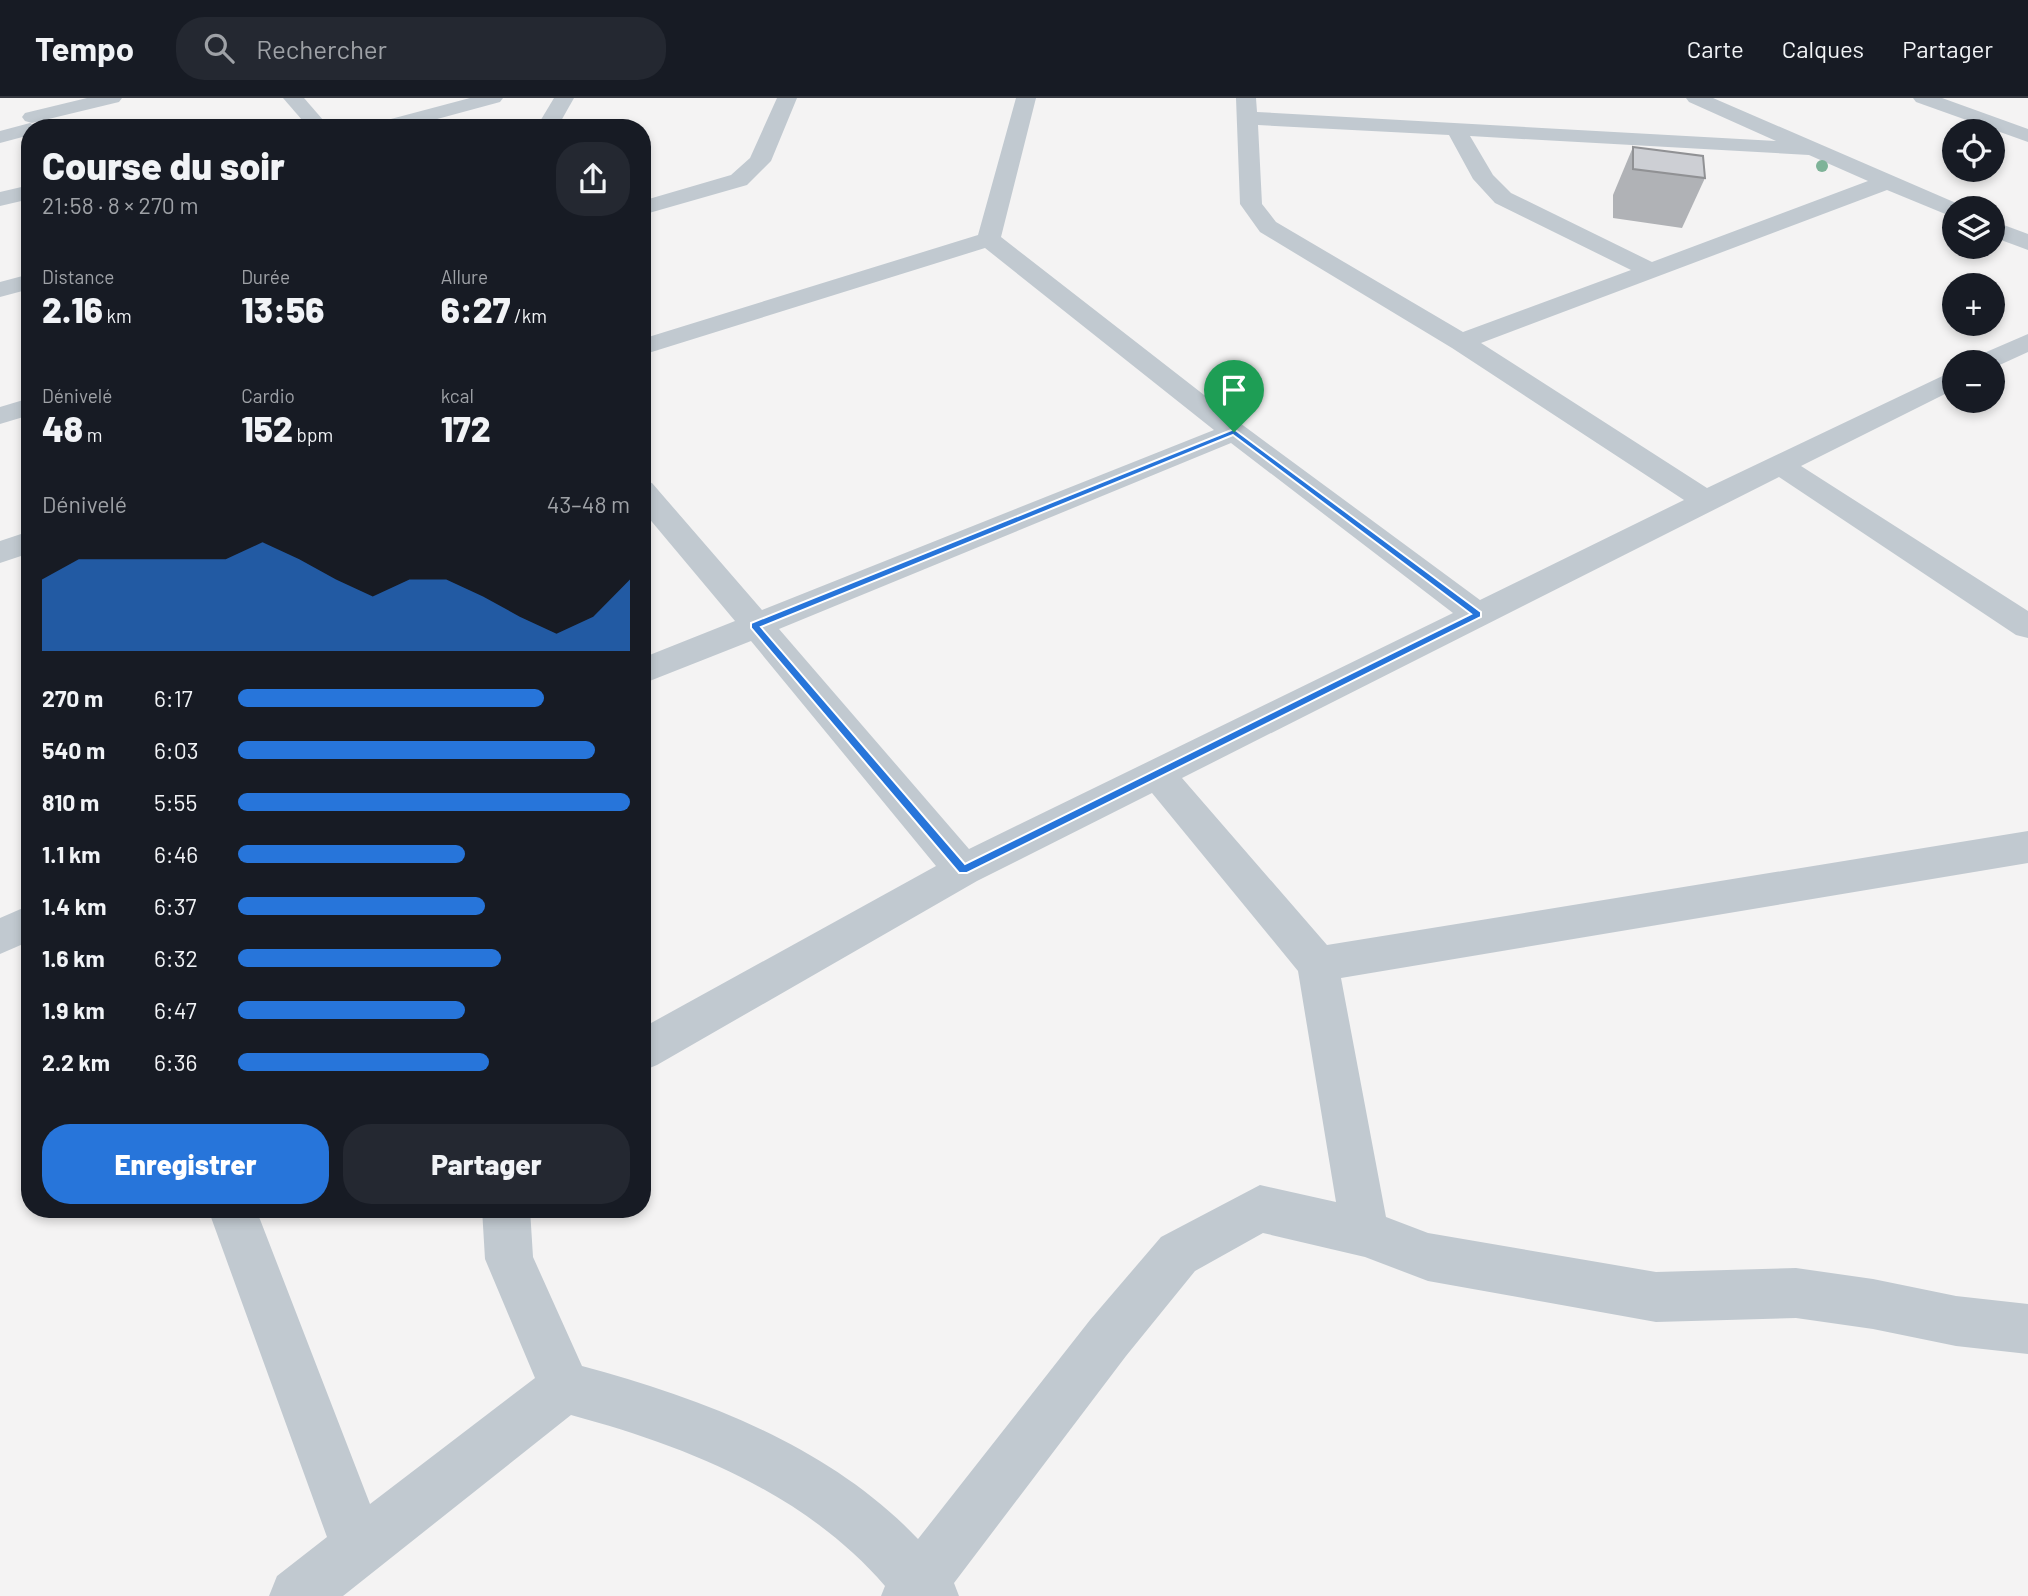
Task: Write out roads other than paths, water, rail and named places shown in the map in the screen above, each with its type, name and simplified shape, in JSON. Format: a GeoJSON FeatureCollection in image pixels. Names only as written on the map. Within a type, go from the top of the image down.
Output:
{"type":"FeatureCollection","features":[{"type":"Feature","properties":{"kind":"street"},"geometry":{"type":"LineString","coordinates":[[21,98],[32,119]]}},
{"type":"Feature","properties":{"kind":"street"},"geometry":{"type":"LineString","coordinates":[[54,119],[112,98]]}},
{"type":"Feature","properties":{"kind":"street"},"geometry":{"type":"LineString","coordinates":[[293,98],[312,119]]}},
{"type":"Feature","properties":{"kind":"street"},"geometry":{"type":"LineString","coordinates":[[413,119],[493,98]]}},
{"type":"Feature","properties":{"kind":"street"},"geometry":{"type":"LineString","coordinates":[[551,119],[564,98]]}},
{"type":"Feature","properties":{"kind":"street"},"geometry":{"type":"LineString","coordinates":[[651,205],[739,180],[760,161],[788,98]]}},
{"type":"Feature","properties":{"kind":"street"},"geometry":{"type":"LineString","coordinates":[[989,239],[1026,98]]}},
{"type":"Feature","properties":{"kind":"street"},"geometry":{"type":"LineString","coordinates":[[1696,98],[1942,205]]}},
{"type":"Feature","properties":{"kind":"street"},"geometry":{"type":"LineString","coordinates":[[1923,98],[2028,136]]}},
{"type":"Feature","properties":{"kind":"street"},"geometry":{"type":"LineString","coordinates":[[1706,501],[1461,342],[1262,221],[1251,204],[1247,108],[1456,130],[1811,149]]}},
{"type":"Feature","properties":{"kind":"street"},"geometry":{"type":"LineString","coordinates":[[0,137],[21,130]]}},
{"type":"Feature","properties":{"kind":"street"},"geometry":{"type":"LineString","coordinates":[[1456,130],[1484,178],[1503,198],[1650,270]]}},
{"type":"Feature","properties":{"kind":"street"},"geometry":{"type":"LineString","coordinates":[[1461,342],[1887,182]]}},
{"type":"Feature","properties":{"kind":"street"},"geometry":{"type":"LineString","coordinates":[[0,199],[21,193]]}},
{"type":"Feature","properties":{"kind":"street"},"geometry":{"type":"LineString","coordinates":[[2005,233],[2028,243]]}},
{"type":"Feature","properties":{"kind":"street"},"geometry":{"type":"LineString","coordinates":[[651,344],[989,239]]}},
{"type":"Feature","properties":{"kind":"street"},"geometry":{"type":"LineString","coordinates":[[989,239],[1234,432],[1478,615]]}},
{"type":"Feature","properties":{"kind":"street"},"geometry":{"type":"LineString","coordinates":[[0,290],[21,284]]}},
{"type":"Feature","properties":{"kind":"street"},"geometry":{"type":"LineString","coordinates":[[2005,353],[2028,342]]}},
{"type":"Feature","properties":{"kind":"street"},"geometry":{"type":"LineString","coordinates":[[2005,363],[2028,371]]}},
{"type":"Feature","properties":{"kind":"street"},"geometry":{"type":"LineString","coordinates":[[651,1046],[963,870],[1942,384]]}},
{"type":"Feature","properties":{"kind":"street"},"geometry":{"type":"LineString","coordinates":[[0,416],[21,409]]}},
{"type":"Feature","properties":{"kind":"street"},"geometry":{"type":"LineString","coordinates":[[651,669],[1234,432]]}},
{"type":"Feature","properties":{"kind":"street"},"geometry":{"type":"LineString","coordinates":[[1780,465],[2028,627]]}},
{"type":"Feature","properties":{"kind":"street"},"geometry":{"type":"LineString","coordinates":[[651,501],[963,870]]}},
{"type":"Feature","properties":{"kind":"street"},"geometry":{"type":"LineString","coordinates":[[0,552],[21,544]]}},
{"type":"Feature","properties":{"kind":"street"},"geometry":{"type":"LineString","coordinates":[[1157,774],[1318,964],[1365,1233]]}},
{"type":"Feature","properties":{"kind":"street"},"geometry":{"type":"LineString","coordinates":[[1318,964],[2028,847]]}},
{"type":"Feature","properties":{"kind":"street"},"geometry":{"type":"LineString","coordinates":[[0,937],[21,926]]}},
{"type":"Feature","properties":{"kind":"street"},"geometry":{"type":"LineString","coordinates":[[565,1387],[603,1396],[736,1444],[850,1513],[920,1591],[1108,1338],[1178,1255],[1260,1209],[1365,1233],[1428,1257],[1656,1297],[1797,1293],[1873,1304],[1956,1321],[2028,1329]]}},
{"type":"Feature","properties":{"kind":"street"},"geometry":{"type":"LineString","coordinates":[[235,1218],[359,1548]]}},
{"type":"Feature","properties":{"kind":"street"},"geometry":{"type":"LineString","coordinates":[[507,1218],[509,1259],[565,1387]]}},
{"type":"Feature","properties":{"kind":"street"},"geometry":{"type":"LineString","coordinates":[[297,1596],[565,1387]]}}]}
